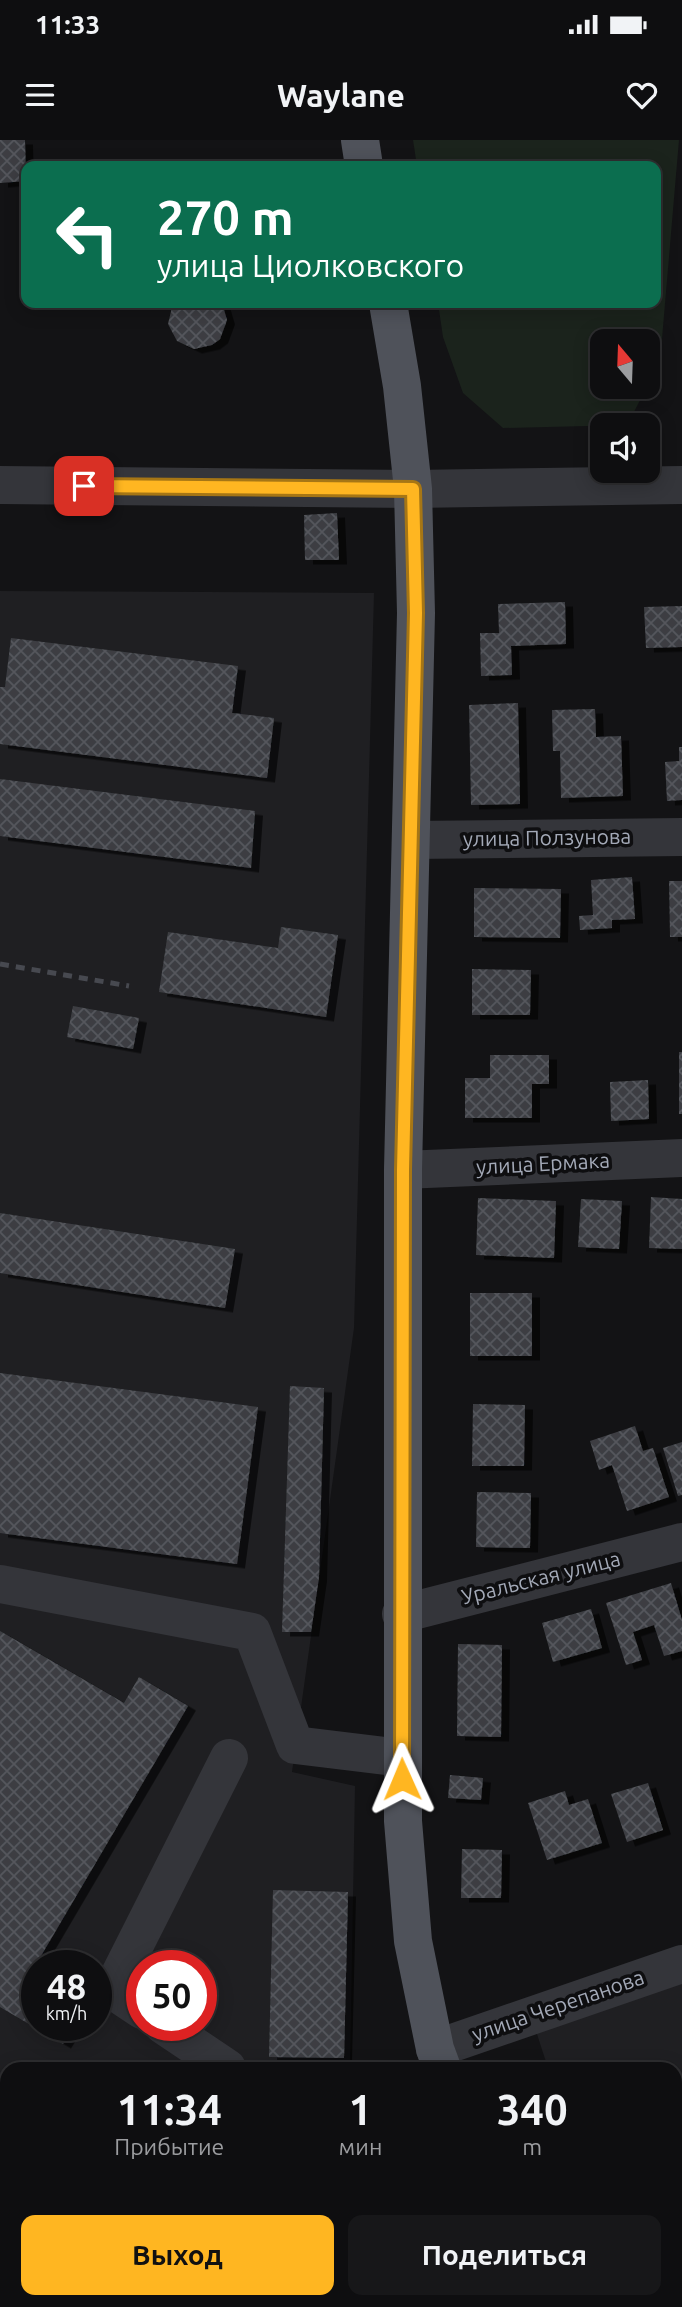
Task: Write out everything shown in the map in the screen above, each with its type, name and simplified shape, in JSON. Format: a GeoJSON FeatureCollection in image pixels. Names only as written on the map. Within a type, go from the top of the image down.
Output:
{"type":"FeatureCollection","features":[{"type":"Feature","properties":{"kind":"main road"},"geometry":{"type":"LineString","coordinates":[[360,140],[363,161]]}},
{"type":"Feature","properties":{"kind":"main road"},"geometry":{"type":"LineString","coordinates":[[389,308],[402,386],[413,489],[416,613],[403,1170],[403,1821],[413,1941],[438,2059]]}},
{"type":"Feature","properties":{"kind":"street"},"geometry":{"type":"LineString","coordinates":[[0,485],[413,489],[682,485]]}},
{"type":"Feature","properties":{"kind":"street","name":"улица Ползунова"},"geometry":{"type":"LineString","coordinates":[[411,840],[682,837]]}},
{"type":"Feature","properties":{"kind":"street","name":"улица Ермака"},"geometry":{"type":"LineString","coordinates":[[403,1170],[682,1158]]}},
{"type":"Feature","properties":{"kind":"street","name":"Уральская улица"},"geometry":{"type":"LineString","coordinates":[[401,1614],[682,1542]]}},
{"type":"Feature","properties":{"kind":"street"},"geometry":{"type":"LineString","coordinates":[[0,1584],[252,1632],[295,1745],[402,1758]]}},
{"type":"Feature","properties":{"kind":"street"},"geometry":{"type":"LineString","coordinates":[[132,1950],[229,1758]]}},
{"type":"Feature","properties":{"kind":"street"},"geometry":{"type":"LineString","coordinates":[[126,1962],[112,1990],[126,1999]]}},
{"type":"Feature","properties":{"kind":"street","name":"улица Черепанова"},"geometry":{"type":"LineString","coordinates":[[438,2059],[682,1964]]}},
{"type":"Feature","properties":{"kind":"street"},"geometry":{"type":"LineString","coordinates":[[187,2041],[218,2062]]}},
{"type":"Feature","properties":{"kind":"shaded area"},"geometry":{"type":"Polygon","coordinates":[[[413,140],[679,140],[660,362],[660,329],[590,329],[590,399],[641,399],[633,413],[590,413],[590,426],[503,428],[463,393],[443,337],[439,308],[661,308],[661,161],[416,161],[413,140]]]}},
{"type":"Feature","properties":{"kind":"shaded area"},"geometry":{"type":"Polygon","coordinates":[[[0,591],[374,593],[354,1328],[292,1772],[355,1786],[350,2062],[0,2062],[0,591]]]}},
{"type":"Feature","properties":{"kind":"shaded area"},"geometry":{"type":"Polygon","coordinates":[[[682,1982],[682,2062],[546,2062],[536,2031],[682,1982]]]}},
{"type":"Feature","properties":{"kind":"building"},"geometry":{"type":"Polygon","coordinates":[[[0,140],[25,140],[26,161],[21,161],[21,181],[0,183],[0,140]]]}},
{"type":"Feature","properties":{"kind":"building"},"geometry":{"type":"Polygon","coordinates":[[[172,308],[223,308],[227,320],[220,339],[212,345],[194,349],[177,341],[168,324],[172,308]]]}},
{"type":"Feature","properties":{"kind":"building"},"geometry":{"type":"Polygon","coordinates":[[[337,513],[339,560],[305,560],[304,515],[337,513]]]}},
{"type":"Feature","properties":{"kind":"building"},"geometry":{"type":"Polygon","coordinates":[[[565,602],[566,644],[511,646],[512,675],[481,676],[480,633],[499,633],[498,604],[565,602]]]}},
{"type":"Feature","properties":{"kind":"building"},"geometry":{"type":"Polygon","coordinates":[[[682,606],[682,647],[646,648],[644,607],[682,606]]]}},
{"type":"Feature","properties":{"kind":"building"},"geometry":{"type":"Polygon","coordinates":[[[11,638],[238,666],[232,713],[274,718],[267,778],[0,744],[0,687],[5,687],[11,638]]]}},
{"type":"Feature","properties":{"kind":"building"},"geometry":{"type":"Polygon","coordinates":[[[518,703],[520,804],[471,805],[469,705],[518,703]]]}},
{"type":"Feature","properties":{"kind":"building"},"geometry":{"type":"Polygon","coordinates":[[[595,709],[596,737],[621,736],[623,796],[561,798],[560,751],[553,751],[552,710],[595,709]]]}},
{"type":"Feature","properties":{"kind":"building"},"geometry":{"type":"Polygon","coordinates":[[[679,747],[682,747],[682,800],[667,801],[665,762],[679,761],[679,747]]]}},
{"type":"Feature","properties":{"kind":"building"},"geometry":{"type":"Polygon","coordinates":[[[0,779],[255,811],[251,868],[0,836],[0,779]]]}},
{"type":"Feature","properties":{"kind":"building"},"geometry":{"type":"Polygon","coordinates":[[[632,877],[635,919],[612,920],[612,928],[580,930],[579,916],[593,915],[591,880],[632,877]]]}},
{"type":"Feature","properties":{"kind":"building"},"geometry":{"type":"Polygon","coordinates":[[[669,881],[682,881],[682,937],[670,937],[669,881]]]}},
{"type":"Feature","properties":{"kind":"building"},"geometry":{"type":"Polygon","coordinates":[[[474,888],[561,889],[560,938],[474,937],[474,888]]]}},
{"type":"Feature","properties":{"kind":"building"},"geometry":{"type":"Polygon","coordinates":[[[281,927],[338,935],[326,1017],[159,992],[168,932],[278,948],[281,927]]]}},
{"type":"Feature","properties":{"kind":"building"},"geometry":{"type":"Polygon","coordinates":[[[472,969],[531,970],[530,1015],[472,1015],[472,969]]]}},
{"type":"Feature","properties":{"kind":"building"},"geometry":{"type":"Polygon","coordinates":[[[73,1006],[139,1018],[133,1049],[67,1037],[73,1006]]]}},
{"type":"Feature","properties":{"kind":"building"},"geometry":{"type":"Polygon","coordinates":[[[679,1052],[682,1052],[682,1114],[679,1114],[679,1052]]]}},
{"type":"Feature","properties":{"kind":"building"},"geometry":{"type":"Polygon","coordinates":[[[490,1055],[549,1055],[549,1084],[532,1084],[532,1118],[465,1118],[465,1078],[490,1078],[490,1055]]]}},
{"type":"Feature","properties":{"kind":"building"},"geometry":{"type":"Polygon","coordinates":[[[648,1080],[649,1119],[611,1121],[610,1082],[648,1080]]]}},
{"type":"Feature","properties":{"kind":"building"},"geometry":{"type":"Polygon","coordinates":[[[651,1197],[682,1199],[682,1249],[649,1248],[651,1197]]]}},
{"type":"Feature","properties":{"kind":"building"},"geometry":{"type":"Polygon","coordinates":[[[478,1198],[556,1201],[554,1258],[476,1255],[478,1198]]]}},
{"type":"Feature","properties":{"kind":"building"},"geometry":{"type":"Polygon","coordinates":[[[581,1199],[622,1201],[619,1249],[578,1247],[581,1199]]]}},
{"type":"Feature","properties":{"kind":"building"},"geometry":{"type":"Polygon","coordinates":[[[0,1213],[235,1249],[225,1308],[0,1273],[0,1213]]]}},
{"type":"Feature","properties":{"kind":"building"},"geometry":{"type":"Polygon","coordinates":[[[470,1293],[532,1293],[532,1356],[470,1356],[470,1293]]]}},
{"type":"Feature","properties":{"kind":"building"},"geometry":{"type":"Polygon","coordinates":[[[0,1373],[258,1407],[237,1564],[0,1533],[0,1373]]]}},
{"type":"Feature","properties":{"kind":"building"},"geometry":{"type":"Polygon","coordinates":[[[290,1386],[324,1388],[319,1577],[311,1632],[282,1632],[290,1386]]]}},
{"type":"Feature","properties":{"kind":"building"},"geometry":{"type":"Polygon","coordinates":[[[473,1404],[525,1405],[524,1466],[472,1466],[473,1404]]]}},
{"type":"Feature","properties":{"kind":"building"},"geometry":{"type":"Polygon","coordinates":[[[635,1426],[643,1451],[653,1448],[669,1497],[627,1511],[612,1465],[599,1470],[590,1441],[635,1426]]]}},
{"type":"Feature","properties":{"kind":"building"},"geometry":{"type":"Polygon","coordinates":[[[682,1442],[682,1495],[678,1496],[663,1448],[682,1442]]]}},
{"type":"Feature","properties":{"kind":"building"},"geometry":{"type":"Polygon","coordinates":[[[477,1492],[531,1493],[530,1548],[476,1547],[477,1492]]]}},
{"type":"Feature","properties":{"kind":"building"},"geometry":{"type":"Polygon","coordinates":[[[671,1583],[682,1620],[682,1651],[664,1656],[654,1625],[633,1632],[642,1660],[626,1665],[606,1603],[671,1583]]]}},
{"type":"Feature","properties":{"kind":"building"},"geometry":{"type":"Polygon","coordinates":[[[591,1609],[602,1648],[553,1662],[542,1623],[591,1609]]]}},
{"type":"Feature","properties":{"kind":"building"},"geometry":{"type":"Polygon","coordinates":[[[0,1631],[124,1703],[139,1677],[188,1706],[44,1950],[21,1950],[21,2019],[0,2007],[0,1631]]]}},
{"type":"Feature","properties":{"kind":"building"},"geometry":{"type":"Polygon","coordinates":[[[458,1644],[502,1645],[501,1737],[457,1736],[458,1644]]]}},
{"type":"Feature","properties":{"kind":"building"},"geometry":{"type":"Polygon","coordinates":[[[450,1775],[483,1778],[481,1800],[448,1798],[450,1775]]]}},
{"type":"Feature","properties":{"kind":"building"},"geometry":{"type":"Polygon","coordinates":[[[648,1783],[663,1830],[627,1842],[611,1794],[648,1783]]]}},
{"type":"Feature","properties":{"kind":"building"},"geometry":{"type":"Polygon","coordinates":[[[565,1791],[569,1805],[588,1799],[602,1843],[547,1860],[528,1803],[565,1791]]]}},
{"type":"Feature","properties":{"kind":"building"},"geometry":{"type":"Polygon","coordinates":[[[462,1849],[502,1850],[501,1898],[461,1898],[462,1849]]]}},
{"type":"Feature","properties":{"kind":"building"},"geometry":{"type":"Polygon","coordinates":[[[273,1890],[348,1892],[344,2058],[269,2057],[273,1890]]]}},
{"type":"Feature","properties":{"kind":"railway"},"geometry":{"type":"LineString","coordinates":[[0,964],[129,986]]}},
{"type":"Feature","properties":{"kind":"route"},"geometry":{"type":"LineString","coordinates":[[84,486],[413,489],[416,613],[403,1170],[402,1779]]}}]}
